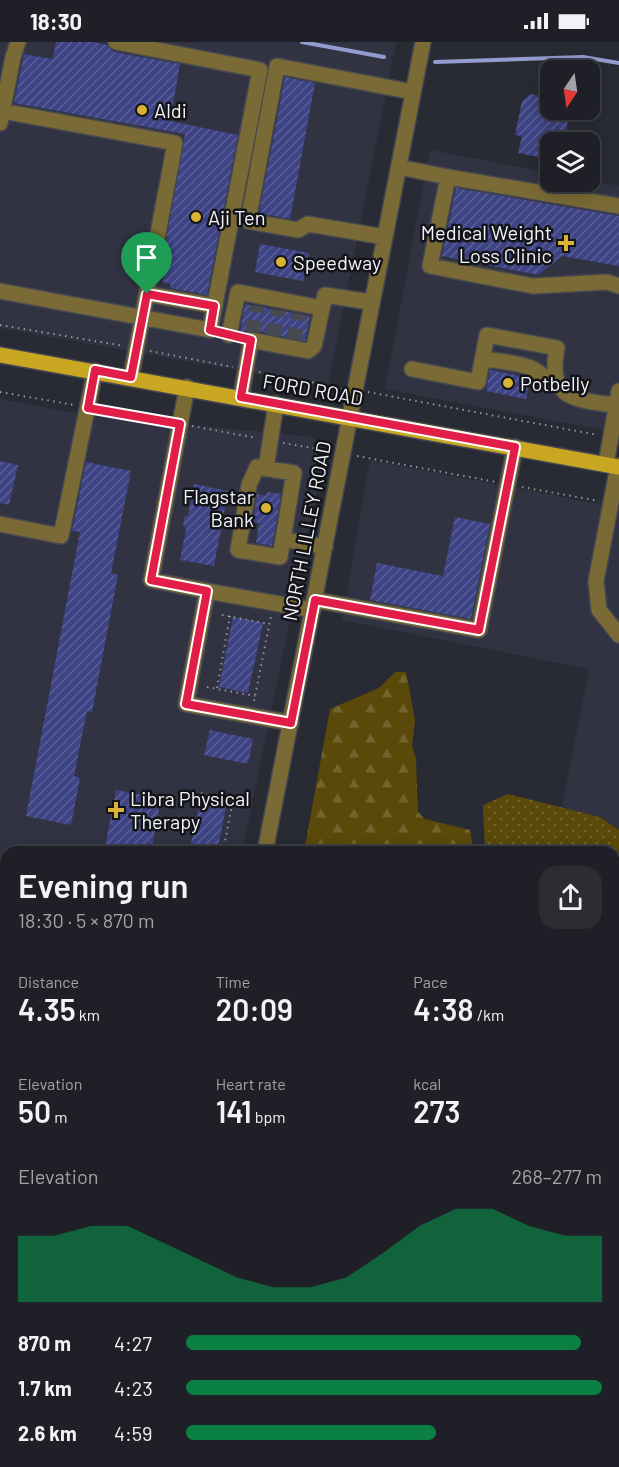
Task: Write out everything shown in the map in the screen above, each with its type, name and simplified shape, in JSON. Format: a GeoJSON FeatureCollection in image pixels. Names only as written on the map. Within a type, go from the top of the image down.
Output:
{"type":"FeatureCollection","features":[{"type":"Feature","properties":{"kind":"main road","name":"FORD ROAD"},"geometry":{"type":"LineString","coordinates":[[0,355],[95,370],[614,466]]}},
{"type":"Feature","properties":{"kind":"street"},"geometry":{"type":"LineString","coordinates":[[18,42],[1,117],[175,143],[131,377]]}},
{"type":"Feature","properties":{"kind":"street"},"geometry":{"type":"LineString","coordinates":[[116,42],[260,70],[277,66],[413,92]]}},
{"type":"Feature","properties":{"kind":"street","name":"NORTH LILLEY ROAD"},"geometry":{"type":"LineString","coordinates":[[266,846],[350,417],[370,302],[423,42]]}},
{"type":"Feature","properties":{"kind":"street"},"geometry":{"type":"LineString","coordinates":[[277,66],[248,221],[298,230],[308,224],[385,237]]}},
{"type":"Feature","properties":{"kind":"street"},"geometry":{"type":"LineString","coordinates":[[210,330],[260,70]]}},
{"type":"Feature","properties":{"kind":"street"},"geometry":{"type":"LineString","coordinates":[[399,167],[619,206]]}},
{"type":"Feature","properties":{"kind":"street"},"geometry":{"type":"LineString","coordinates":[[448,177],[430,267],[532,286],[607,282],[619,286]]}},
{"type":"Feature","properties":{"kind":"street"},"geometry":{"type":"LineString","coordinates":[[0,291],[293,345],[308,351],[314,346],[325,295],[370,302]]}},
{"type":"Feature","properties":{"kind":"street"},"geometry":{"type":"LineString","coordinates":[[229,335],[237,292],[258,301],[300,309],[322,308]]}},
{"type":"Feature","properties":{"kind":"street"},"geometry":{"type":"LineString","coordinates":[[147,294],[214,306]]}},
{"type":"Feature","properties":{"kind":"street"},"geometry":{"type":"LineString","coordinates":[[412,369],[478,382],[487,335],[557,348],[554,367],[559,386],[568,397],[618,401],[611,437],[614,466],[596,581],[599,610],[619,635]]}},
{"type":"Feature","properties":{"kind":"street"},"geometry":{"type":"LineString","coordinates":[[241,397],[251,338]]}},
{"type":"Feature","properties":{"kind":"street"},"geometry":{"type":"LineString","coordinates":[[483,359],[530,367],[538,371],[546,382],[559,386]]}},
{"type":"Feature","properties":{"kind":"street"},"geometry":{"type":"LineString","coordinates":[[0,524],[61,536],[95,370]]}},
{"type":"Feature","properties":{"kind":"street"},"geometry":{"type":"LineString","coordinates":[[187,387],[151,580],[207,591],[314,605],[367,609],[479,630],[515,447]]}},
{"type":"Feature","properties":{"kind":"street"},"geometry":{"type":"LineString","coordinates":[[266,468],[276,404]]}},
{"type":"Feature","properties":{"kind":"street"},"geometry":{"type":"LineString","coordinates":[[257,466],[266,468],[294,473],[280,557],[238,550],[249,485],[257,466]]}},
{"type":"Feature","properties":{"kind":"street"},"geometry":{"type":"LineString","coordinates":[[283,539],[325,547]]}},
{"type":"Feature","properties":{"kind":"street"},"geometry":{"type":"LineString","coordinates":[[207,591],[186,704],[291,723]]}},
{"type":"Feature","properties":{"kind":"path"},"geometry":{"type":"LineString","coordinates":[[0,325],[136,348],[331,386]]}},
{"type":"Feature","properties":{"kind":"path"},"geometry":{"type":"LineString","coordinates":[[0,392],[319,449]]}},
{"type":"Feature","properties":{"kind":"path"},"geometry":{"type":"LineString","coordinates":[[379,394],[611,437]]}},
{"type":"Feature","properties":{"kind":"path"},"geometry":{"type":"LineString","coordinates":[[358,457],[494,482]]}},
{"type":"Feature","properties":{"kind":"path"},"geometry":{"type":"LineString","coordinates":[[520,486],[605,503]]}},
{"type":"Feature","properties":{"kind":"path"},"geometry":{"type":"LineString","coordinates":[[252,707],[272,610]]}},
{"type":"Feature","properties":{"kind":"path"},"geometry":{"type":"LineString","coordinates":[[222,615],[269,624]]}},
{"type":"Feature","properties":{"kind":"path"},"geometry":{"type":"LineString","coordinates":[[217,688],[230,616]]}},
{"type":"Feature","properties":{"kind":"path"},"geometry":{"type":"LineString","coordinates":[[207,687],[255,696]]}},
{"type":"Feature","properties":{"kind":"path"},"geometry":{"type":"LineString","coordinates":[[195,792],[239,801]]}},
{"type":"Feature","properties":{"kind":"path"},"geometry":{"type":"LineString","coordinates":[[225,846],[233,800]]}},
{"type":"Feature","properties":{"kind":"shaded area"},"geometry":{"type":"Polygon","coordinates":[[[0,42],[396,42],[328,386],[0,328],[0,42]]]}},
{"type":"Feature","properties":{"kind":"shaded area"},"geometry":{"type":"Polygon","coordinates":[[[430,150],[540,171],[540,192],[600,192],[600,182],[619,186],[619,433],[385,389],[430,150]]]}},
{"type":"Feature","properties":{"kind":"shaded area"},"geometry":{"type":"Polygon","coordinates":[[[0,399],[79,414],[313,437],[325,451],[243,846],[0,846],[0,399]]]}},
{"type":"Feature","properties":{"kind":"shaded area"},"geometry":{"type":"Polygon","coordinates":[[[370,460],[619,508],[619,830],[600,817],[562,807],[589,669],[342,620],[370,460]]]}},
{"type":"Feature","properties":{"kind":"green space"},"geometry":{"type":"Polygon","coordinates":[[[395,672],[406,672],[415,720],[412,746],[416,759],[418,812],[425,819],[470,830],[473,846],[305,846],[330,709],[379,688],[395,672]]]}},
{"type":"Feature","properties":{"kind":"green space"},"geometry":{"type":"Polygon","coordinates":[[[508,794],[600,817],[619,830],[619,846],[485,846],[483,805],[508,794]]]}},
{"type":"Feature","properties":{"kind":"building"},"geometry":{"type":"Polygon","coordinates":[[[56,42],[93,42],[107,45],[114,52],[180,64],[170,121],[238,135],[207,295],[170,288],[171,284],[162,282],[164,276],[160,275],[185,134],[14,103],[24,54],[53,59],[56,42]]]}},
{"type":"Feature","properties":{"kind":"building"},"geometry":{"type":"Polygon","coordinates":[[[285,77],[315,83],[290,219],[259,213],[285,77]]]}},
{"type":"Feature","properties":{"kind":"building"},"geometry":{"type":"Polygon","coordinates":[[[531,94],[540,96],[540,120],[568,120],[566,132],[540,132],[540,157],[518,153],[522,136],[515,135],[522,101],[531,94]]]}},
{"type":"Feature","properties":{"kind":"building"},"geometry":{"type":"Polygon","coordinates":[[[456,188],[619,216],[619,266],[562,256],[538,275],[442,256],[456,188]]]}},
{"type":"Feature","properties":{"kind":"building"},"geometry":{"type":"Polygon","coordinates":[[[260,244],[309,253],[303,281],[255,272],[260,244]]]}},
{"type":"Feature","properties":{"kind":"building"},"geometry":{"type":"Polygon","coordinates":[[[245,304],[310,316],[305,341],[253,330],[240,332],[245,304]]]}},
{"type":"Feature","properties":{"kind":"building","name":"Potbelly"},"geometry":{"type":"Polygon","coordinates":[[[490,370],[530,378],[526,399],[486,391],[490,370]]]}},
{"type":"Feature","properties":{"kind":"building"},"geometry":{"type":"Polygon","coordinates":[[[0,461],[18,465],[9,505],[0,503],[0,461]]]}},
{"type":"Feature","properties":{"kind":"building"},"geometry":{"type":"Polygon","coordinates":[[[86,462],[131,471],[111,573],[118,575],[92,712],[87,711],[74,776],[80,778],[71,825],[26,816],[80,532],[72,531],[86,462]]]}},
{"type":"Feature","properties":{"kind":"building"},"geometry":{"type":"Polygon","coordinates":[[[194,484],[228,491],[214,566],[180,560],[186,529],[183,524],[185,516],[188,516],[194,484]]]}},
{"type":"Feature","properties":{"kind":"building","name":"Flagstar Bank"},"geometry":{"type":"Polygon","coordinates":[[[267,492],[281,494],[272,546],[256,543],[259,523],[253,522],[257,494],[266,496],[267,492]]]}},
{"type":"Feature","properties":{"kind":"building"},"geometry":{"type":"Polygon","coordinates":[[[455,517],[490,524],[471,619],[370,600],[377,563],[443,576],[455,517]]]}},
{"type":"Feature","properties":{"kind":"building"},"geometry":{"type":"Polygon","coordinates":[[[233,617],[263,623],[248,693],[219,687],[233,617]]]}},
{"type":"Feature","properties":{"kind":"building"},"geometry":{"type":"Polygon","coordinates":[[[210,730],[253,739],[248,764],[204,755],[210,730]]]}},
{"type":"Feature","properties":{"kind":"building"},"geometry":{"type":"Polygon","coordinates":[[[116,790],[161,798],[152,846],[105,846],[116,790]]]}},
{"type":"Feature","properties":{"kind":"building"},"geometry":{"type":"Polygon","coordinates":[[[201,797],[227,802],[218,846],[190,846],[201,797]]]}},
{"type":"Feature","properties":{"kind":"waterway"},"geometry":{"type":"LineString","coordinates":[[302,42],[384,57]]}},
{"type":"Feature","properties":{"kind":"waterway"},"geometry":{"type":"LineString","coordinates":[[435,62],[583,57],[619,63]]}},
{"type":"Feature","properties":{"kind":"tunnel"},"geometry":{"type":"LineString","coordinates":[[252,335],[257,306]]}},
{"type":"Feature","properties":{"kind":"tunnel"},"geometry":{"type":"LineString","coordinates":[[273,339],[278,310]]}},
{"type":"Feature","properties":{"kind":"tunnel"},"geometry":{"type":"LineString","coordinates":[[293,343],[299,314]]}},
{"type":"Feature","properties":{"kind":"place","name":"Aldi"},"geometry":{"type":"Point","coordinates":[142,110]}},
{"type":"Feature","properties":{"kind":"place","name":"Aji Ten"},"geometry":{"type":"Point","coordinates":[196,217]}},
{"type":"Feature","properties":{"kind":"place","name":"Medical Weight Loss Clinic"},"geometry":{"type":"Point","coordinates":[566,243]}},
{"type":"Feature","properties":{"kind":"place","name":"Speedway"},"geometry":{"type":"Point","coordinates":[281,262]}},
{"type":"Feature","properties":{"kind":"place","name":"Potbelly"},"geometry":{"type":"Point","coordinates":[508,383]}},
{"type":"Feature","properties":{"kind":"place","name":"Flagstar Bank"},"geometry":{"type":"Point","coordinates":[266,508]}},
{"type":"Feature","properties":{"kind":"place","name":"Libra Physical Therapy"},"geometry":{"type":"Point","coordinates":[116,810]}},
{"type":"Feature","properties":{"kind":"route"},"geometry":{"type":"LineString","coordinates":[[147,294],[214,306],[210,330],[251,340],[241,397],[515,447],[479,630],[315,600],[291,723],[186,704],[207,591],[151,580],[180,424],[88,408],[95,370],[131,377],[147,294]]}}]}
